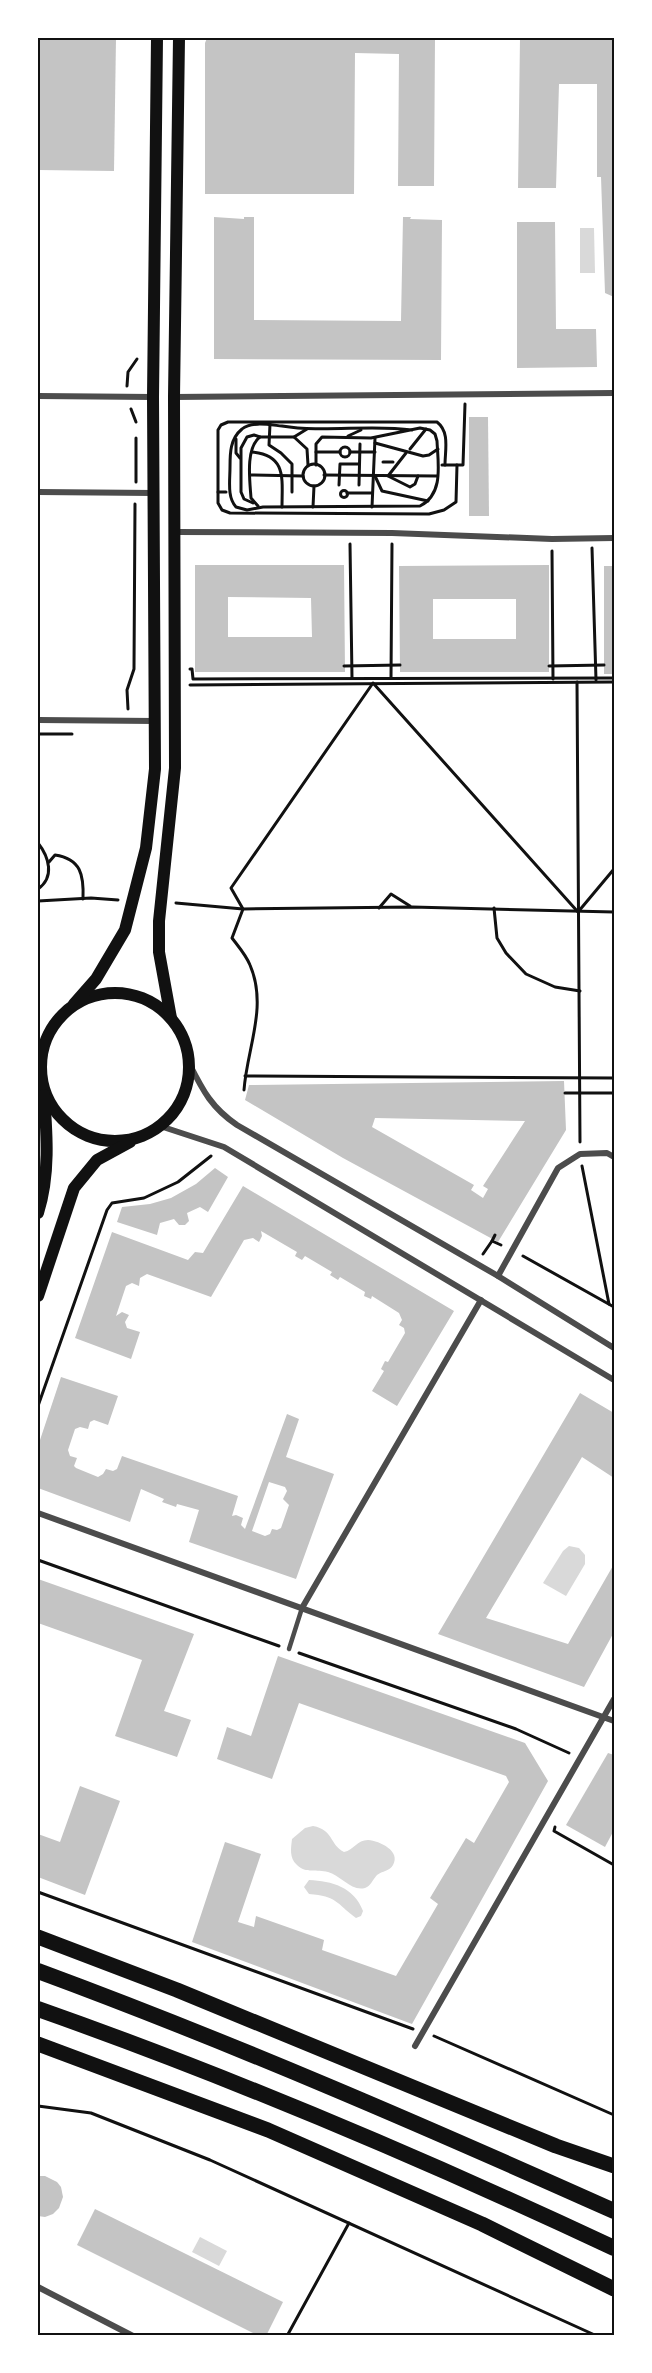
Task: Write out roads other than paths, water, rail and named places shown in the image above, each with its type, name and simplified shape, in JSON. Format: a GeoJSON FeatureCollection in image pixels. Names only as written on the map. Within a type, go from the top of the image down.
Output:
{"type":"FeatureCollection","features":[{"type":"Feature","properties":{"kind":"highway"},"geometry":{"type":"LineString","coordinates":[[38,1971],[332,2087],[615,2211]]}},
{"type":"Feature","properties":{"kind":"highway"},"geometry":{"type":"LineString","coordinates":[[38,2009],[119,2038],[335,2125],[527,2207],[615,2248]]}},
{"type":"Feature","properties":{"kind":"main road"},"geometry":{"type":"LineString","coordinates":[[38,1213],[43,1195],[47,1145],[44,1085],[40,1063],[44,1044],[54,1024],[96,979],[125,930],[146,848],[155,769],[153,397],[157,38]]}},
{"type":"Feature","properties":{"kind":"main road"},"geometry":{"type":"LineString","coordinates":[[171,1018],[159,952],[159,921],[175,768],[174,397],[179,38]]}},
{"type":"Feature","properties":{"kind":"main road"},"geometry":{"type":"LineString","coordinates":[[38,1296],[74,1188],[96,1160],[160,1126],[180,1101],[190,1065],[186,1043],[171,1018],[150,1001],[122,992],[92,996],[74,1004]]}},
{"type":"Feature","properties":{"kind":"main road"},"geometry":{"type":"LineString","coordinates":[[44,1085],[55,1111],[82,1133],[109,1141],[135,1140]]}},
{"type":"Feature","properties":{"kind":"main road"},"geometry":{"type":"LineString","coordinates":[[38,1937],[177,1990],[556,2146],[615,2166]]}},
{"type":"Feature","properties":{"kind":"main road"},"geometry":{"type":"LineString","coordinates":[[38,2044],[268,2130],[482,2224],[615,2289]]}},
{"type":"Feature","properties":{"kind":"street"},"geometry":{"type":"LineString","coordinates":[[174,397],[615,393]]}},
{"type":"Feature","properties":{"kind":"street"},"geometry":{"type":"LineString","coordinates":[[38,396],[153,397]]}},
{"type":"Feature","properties":{"kind":"street"},"geometry":{"type":"LineString","coordinates":[[38,492],[153,494]]}},
{"type":"Feature","properties":{"kind":"street"},"geometry":{"type":"LineString","coordinates":[[175,532],[392,533],[552,539],[615,538]]}},
{"type":"Feature","properties":{"kind":"street"},"geometry":{"type":"LineString","coordinates":[[38,720],[155,721]]}},
{"type":"Feature","properties":{"kind":"street"},"geometry":{"type":"LineString","coordinates":[[190,1065],[215,1108],[228,1119],[498,1276],[615,1348]]}},
{"type":"Feature","properties":{"kind":"street"},"geometry":{"type":"LineString","coordinates":[[160,1126],[224,1147],[615,1380]]}},
{"type":"Feature","properties":{"kind":"street"},"geometry":{"type":"LineString","coordinates":[[498,1276],[558,1168],[580,1154],[607,1153],[615,1157]]}},
{"type":"Feature","properties":{"kind":"street"},"geometry":{"type":"LineString","coordinates":[[302,1608],[481,1300]]}},
{"type":"Feature","properties":{"kind":"street"},"geometry":{"type":"LineString","coordinates":[[38,1513],[615,1720]]}},
{"type":"Feature","properties":{"kind":"street"},"geometry":{"type":"LineString","coordinates":[[415,2046],[615,1699]]}},
{"type":"Feature","properties":{"kind":"street"},"geometry":{"type":"LineString","coordinates":[[38,2287],[133,2336]]}},
{"type":"Feature","properties":{"kind":"lane"},"geometry":{"type":"LineString","coordinates":[[289,1649],[302,1608]]}}]}
